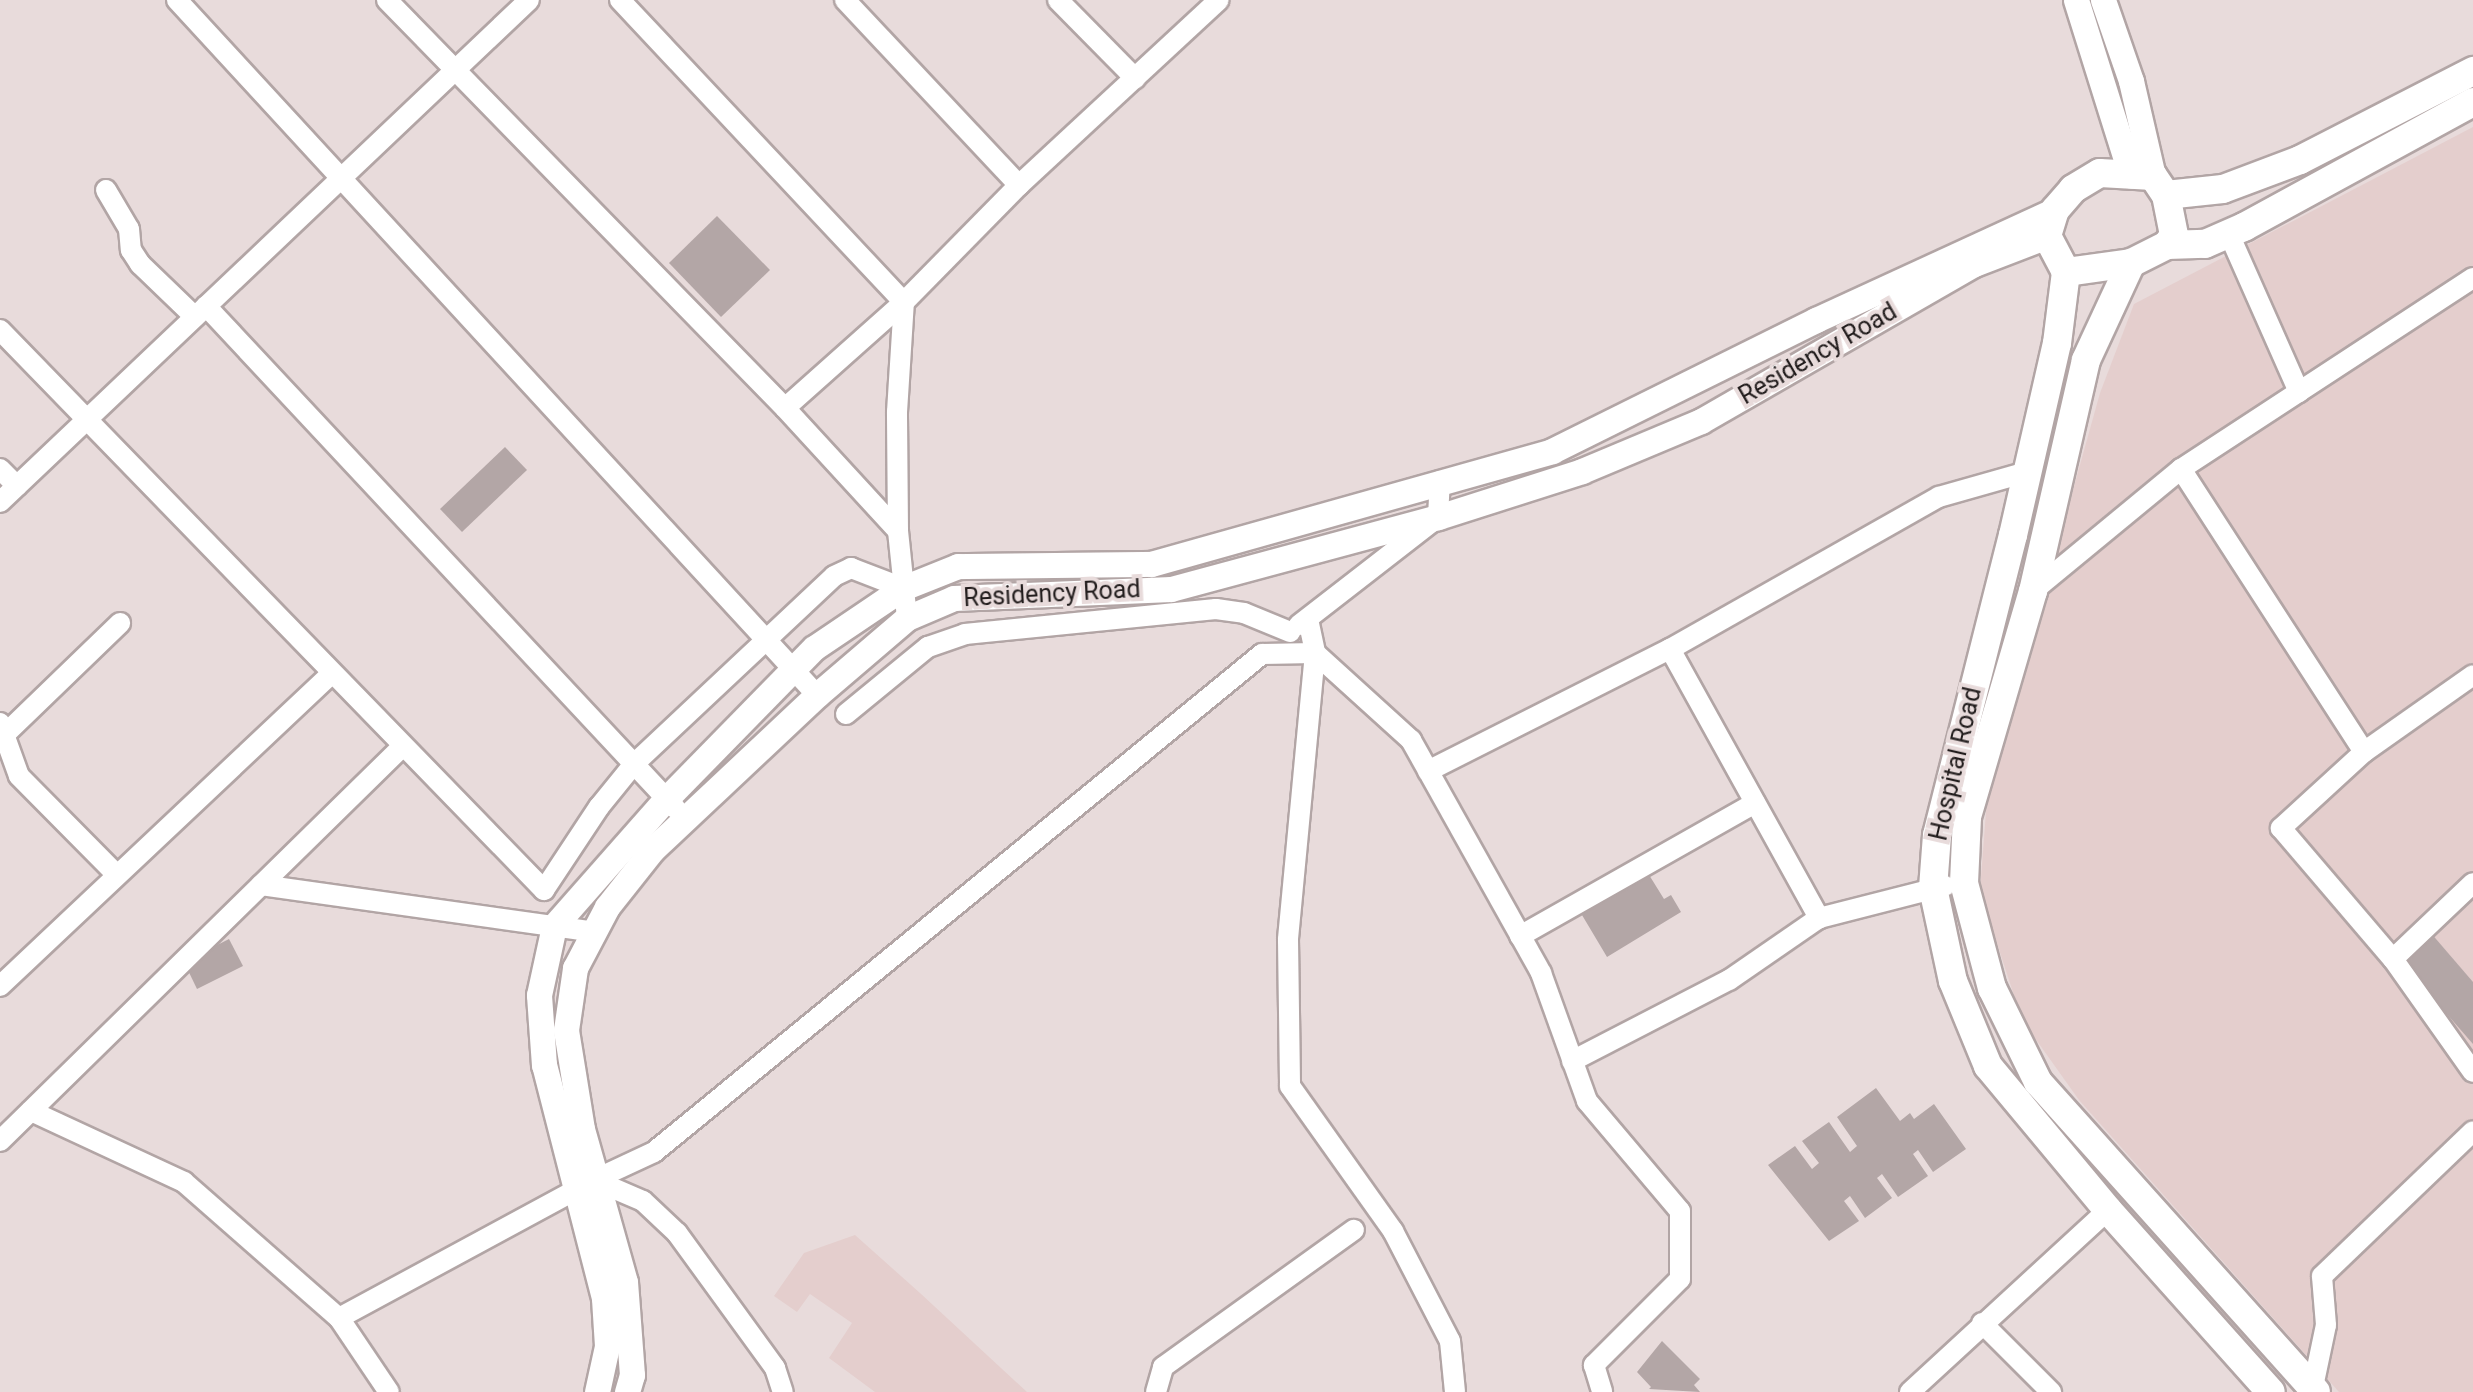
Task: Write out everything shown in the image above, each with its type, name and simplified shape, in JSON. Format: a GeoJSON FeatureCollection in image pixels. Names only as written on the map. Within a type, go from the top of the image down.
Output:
{"type":"FeatureCollection","features":[{"type":"Feature","properties":{"kind":"highway"},"geometry":{"type":"LineString","coordinates":[[2150,182],[2174,235],[2166,245],[2131,263],[2066,272],[2051,223],[2073,189],[2100,174],[2223,189],[2300,160],[2473,71]]}},
{"type":"Feature","properties":{"kind":"highway"},"geometry":{"type":"LineString","coordinates":[[2166,245],[2205,244],[2229,234],[2473,102]]}},
{"type":"Feature","properties":{"kind":"highway"},"geometry":{"type":"LineString","coordinates":[[2131,263],[2086,360],[2033,591],[1967,816],[1964,883],[1992,988],[2038,1082],[2314,1389]]}},
{"type":"Feature","properties":{"kind":"highway","name":"Hospital Road"},"geometry":{"type":"LineString","coordinates":[[2066,272],[2056,343],[2027,472],[1937,836],[1933,888],[1953,981],[1988,1066],[2108,1210],[2271,1392]]}},
{"type":"Feature","properties":{"kind":"main road"},"geometry":{"type":"LineString","coordinates":[[2076,0],[2150,182]]}},
{"type":"Feature","properties":{"kind":"main road"},"geometry":{"type":"LineString","coordinates":[[2103,0],[2130,81],[2150,182]]}},
{"type":"Feature","properties":{"kind":"main road"},"geometry":{"type":"LineString","coordinates":[[597,1392],[607,1346],[604,1298],[584,1185],[544,1065],[538,995],[554,926],[666,799],[814,648],[902,588],[958,566],[1151,564],[1552,451],[1816,320],[2051,223]]}},
{"type":"Feature","properties":{"kind":"main road","name":"Residency Road"},"geometry":{"type":"LineString","coordinates":[[627,1392],[632,1375],[624,1282],[584,1185],[566,1030],[575,968],[607,907],[652,850],[816,695],[907,618],[954,598],[1171,588],[1438,517],[1582,471],[1702,420],[2051,223]]}},
{"type":"Feature","properties":{"kind":"street"},"geometry":{"type":"LineString","coordinates":[[177,0],[816,695]]}},
{"type":"Feature","properties":{"kind":"street"},"geometry":{"type":"LineString","coordinates":[[387,0],[785,408],[898,531]]}},
{"type":"Feature","properties":{"kind":"street"},"geometry":{"type":"LineString","coordinates":[[0,502],[528,0]]}},
{"type":"Feature","properties":{"kind":"street"},"geometry":{"type":"LineString","coordinates":[[620,0],[904,302],[898,412],[898,531],[907,618]]}},
{"type":"Feature","properties":{"kind":"street"},"geometry":{"type":"LineString","coordinates":[[845,0],[1019,185]]}},
{"type":"Feature","properties":{"kind":"street"},"geometry":{"type":"LineString","coordinates":[[1058,0],[1135,78]]}},
{"type":"Feature","properties":{"kind":"street"},"geometry":{"type":"LineString","coordinates":[[785,408],[904,302],[1019,185],[1219,0]]}},
{"type":"Feature","properties":{"kind":"street"},"geometry":{"type":"LineString","coordinates":[[106,190],[129,229],[131,250],[140,264],[201,311],[685,819]]}},
{"type":"Feature","properties":{"kind":"street"},"geometry":{"type":"LineString","coordinates":[[2229,234],[2299,392]]}},
{"type":"Feature","properties":{"kind":"street"},"geometry":{"type":"LineString","coordinates":[[2033,591],[2181,469],[2473,278]]}},
{"type":"Feature","properties":{"kind":"street"},"geometry":{"type":"LineString","coordinates":[[0,330],[544,890],[598,807],[634,764],[834,576],[851,568],[902,588]]}},
{"type":"Feature","properties":{"kind":"street"},"geometry":{"type":"LineString","coordinates":[[0,469],[17,486]]}},
{"type":"Feature","properties":{"kind":"street"},"geometry":{"type":"LineString","coordinates":[[2181,469],[2364,752]]}},
{"type":"Feature","properties":{"kind":"street"},"geometry":{"type":"LineString","coordinates":[[1428,771],[1670,649],[1938,498],[2027,472]]}},
{"type":"Feature","properties":{"kind":"street"},"geometry":{"type":"LineString","coordinates":[[339,1318],[584,1185],[654,1152],[1262,654],[1438,517],[1440,480]]}},
{"type":"Feature","properties":{"kind":"street"},"geometry":{"type":"LineString","coordinates":[[846,714],[928,647],[965,634],[1216,609],[1244,613],[1290,632]]}},
{"type":"Feature","properties":{"kind":"street"},"geometry":{"type":"LineString","coordinates":[[1308,619],[1316,653],[1288,940],[1290,1086],[1394,1232],[1450,1341],[1455,1392]]}},
{"type":"Feature","properties":{"kind":"street"},"geometry":{"type":"LineString","coordinates":[[118,876],[18,776],[2,732],[120,624]]}},
{"type":"Feature","properties":{"kind":"street"},"geometry":{"type":"LineString","coordinates":[[1670,649],[1819,918]]}},
{"type":"Feature","properties":{"kind":"street"},"geometry":{"type":"LineString","coordinates":[[1262,654],[1316,653],[1411,740],[1541,973],[1587,1102],[1680,1211],[1680,1279],[1594,1365],[1602,1392]]}},
{"type":"Feature","properties":{"kind":"street"},"geometry":{"type":"LineString","coordinates":[[0,986],[332,673]]}},
{"type":"Feature","properties":{"kind":"street"},"geometry":{"type":"LineString","coordinates":[[2473,675],[2364,752],[2280,828],[2392,958],[2473,1072]]}},
{"type":"Feature","properties":{"kind":"street"},"geometry":{"type":"LineString","coordinates":[[0,1141],[403,746]]}},
{"type":"Feature","properties":{"kind":"street"},"geometry":{"type":"LineString","coordinates":[[1520,936],[1755,802]]}},
{"type":"Feature","properties":{"kind":"street"},"geometry":{"type":"LineString","coordinates":[[1572,1061],[1729,980],[1819,918],[1964,883]]}},
{"type":"Feature","properties":{"kind":"street"},"geometry":{"type":"LineString","coordinates":[[2392,958],[2473,883]]}},
{"type":"Feature","properties":{"kind":"street"},"geometry":{"type":"LineString","coordinates":[[261,885],[594,932]]}},
{"type":"Feature","properties":{"kind":"street"},"geometry":{"type":"LineString","coordinates":[[31,1111],[184,1182],[339,1318],[389,1392]]}},
{"type":"Feature","properties":{"kind":"street"},"geometry":{"type":"LineString","coordinates":[[2314,1389],[2326,1324],[2322,1276],[2473,1131]]}},
{"type":"Feature","properties":{"kind":"street"},"geometry":{"type":"LineString","coordinates":[[584,1185],[643,1201],[676,1233],[775,1368],[783,1392]]}},
{"type":"Feature","properties":{"kind":"street"},"geometry":{"type":"LineString","coordinates":[[1910,1392],[2108,1210]]}},
{"type":"Feature","properties":{"kind":"street"},"geometry":{"type":"LineString","coordinates":[[1156,1392],[1163,1368],[1354,1230]]}},
{"type":"Feature","properties":{"kind":"street"},"geometry":{"type":"LineString","coordinates":[[1982,1323],[2051,1392]]}},
{"type":"Feature","properties":{"kind":"shaded area"},"geometry":{"type":"Polygon","coordinates":[[[2473,127],[2473,1392],[2339,1392],[2079,1100],[2022,1020],[1980,891],[1987,799],[2100,393],[2134,304],[2473,127]]]}},
{"type":"Feature","properties":{"kind":"shaded area"},"geometry":{"type":"Polygon","coordinates":[[[855,1235],[1027,1392],[875,1392],[829,1358],[852,1323],[810,1294],[797,1312],[774,1296],[804,1253],[855,1235]]]}},
{"type":"Feature","properties":{"kind":"building"},"geometry":{"type":"Polygon","coordinates":[[[717,216],[770,270],[721,317],[669,263],[717,216]]]}},
{"type":"Feature","properties":{"kind":"building"},"geometry":{"type":"Polygon","coordinates":[[[505,447],[527,470],[462,532],[440,509],[505,447]]]}},
{"type":"Feature","properties":{"kind":"building"},"geometry":{"type":"Polygon","coordinates":[[[1646,870],[1664,899],[1671,895],[1681,912],[1607,957],[1579,910],[1646,870]]]}},
{"type":"Feature","properties":{"kind":"building"},"geometry":{"type":"Polygon","coordinates":[[[2430,932],[2473,982],[2473,1044],[2399,959],[2430,932]]]}},
{"type":"Feature","properties":{"kind":"building"},"geometry":{"type":"Polygon","coordinates":[[[229,939],[243,966],[197,989],[184,962],[229,939]]]}},
{"type":"Feature","properties":{"kind":"building"},"geometry":{"type":"Polygon","coordinates":[[[1876,1088],[1900,1121],[1910,1113],[1914,1119],[1934,1104],[1966,1149],[1933,1172],[1918,1150],[1913,1154],[1928,1176],[1898,1197],[1882,1174],[1877,1178],[1892,1198],[1865,1218],[1850,1196],[1844,1201],[1859,1221],[1829,1241],[1768,1165],[1795,1146],[1812,1169],[1819,1163],[1802,1141],[1829,1122],[1850,1152],[1857,1146],[1837,1117],[1876,1088]]]}},
{"type":"Feature","properties":{"kind":"building"},"geometry":{"type":"Polygon","coordinates":[[[1662,1341],[1700,1379],[1694,1385],[1700,1392],[1649,1389],[1637,1372],[1662,1341]]]}}]}
